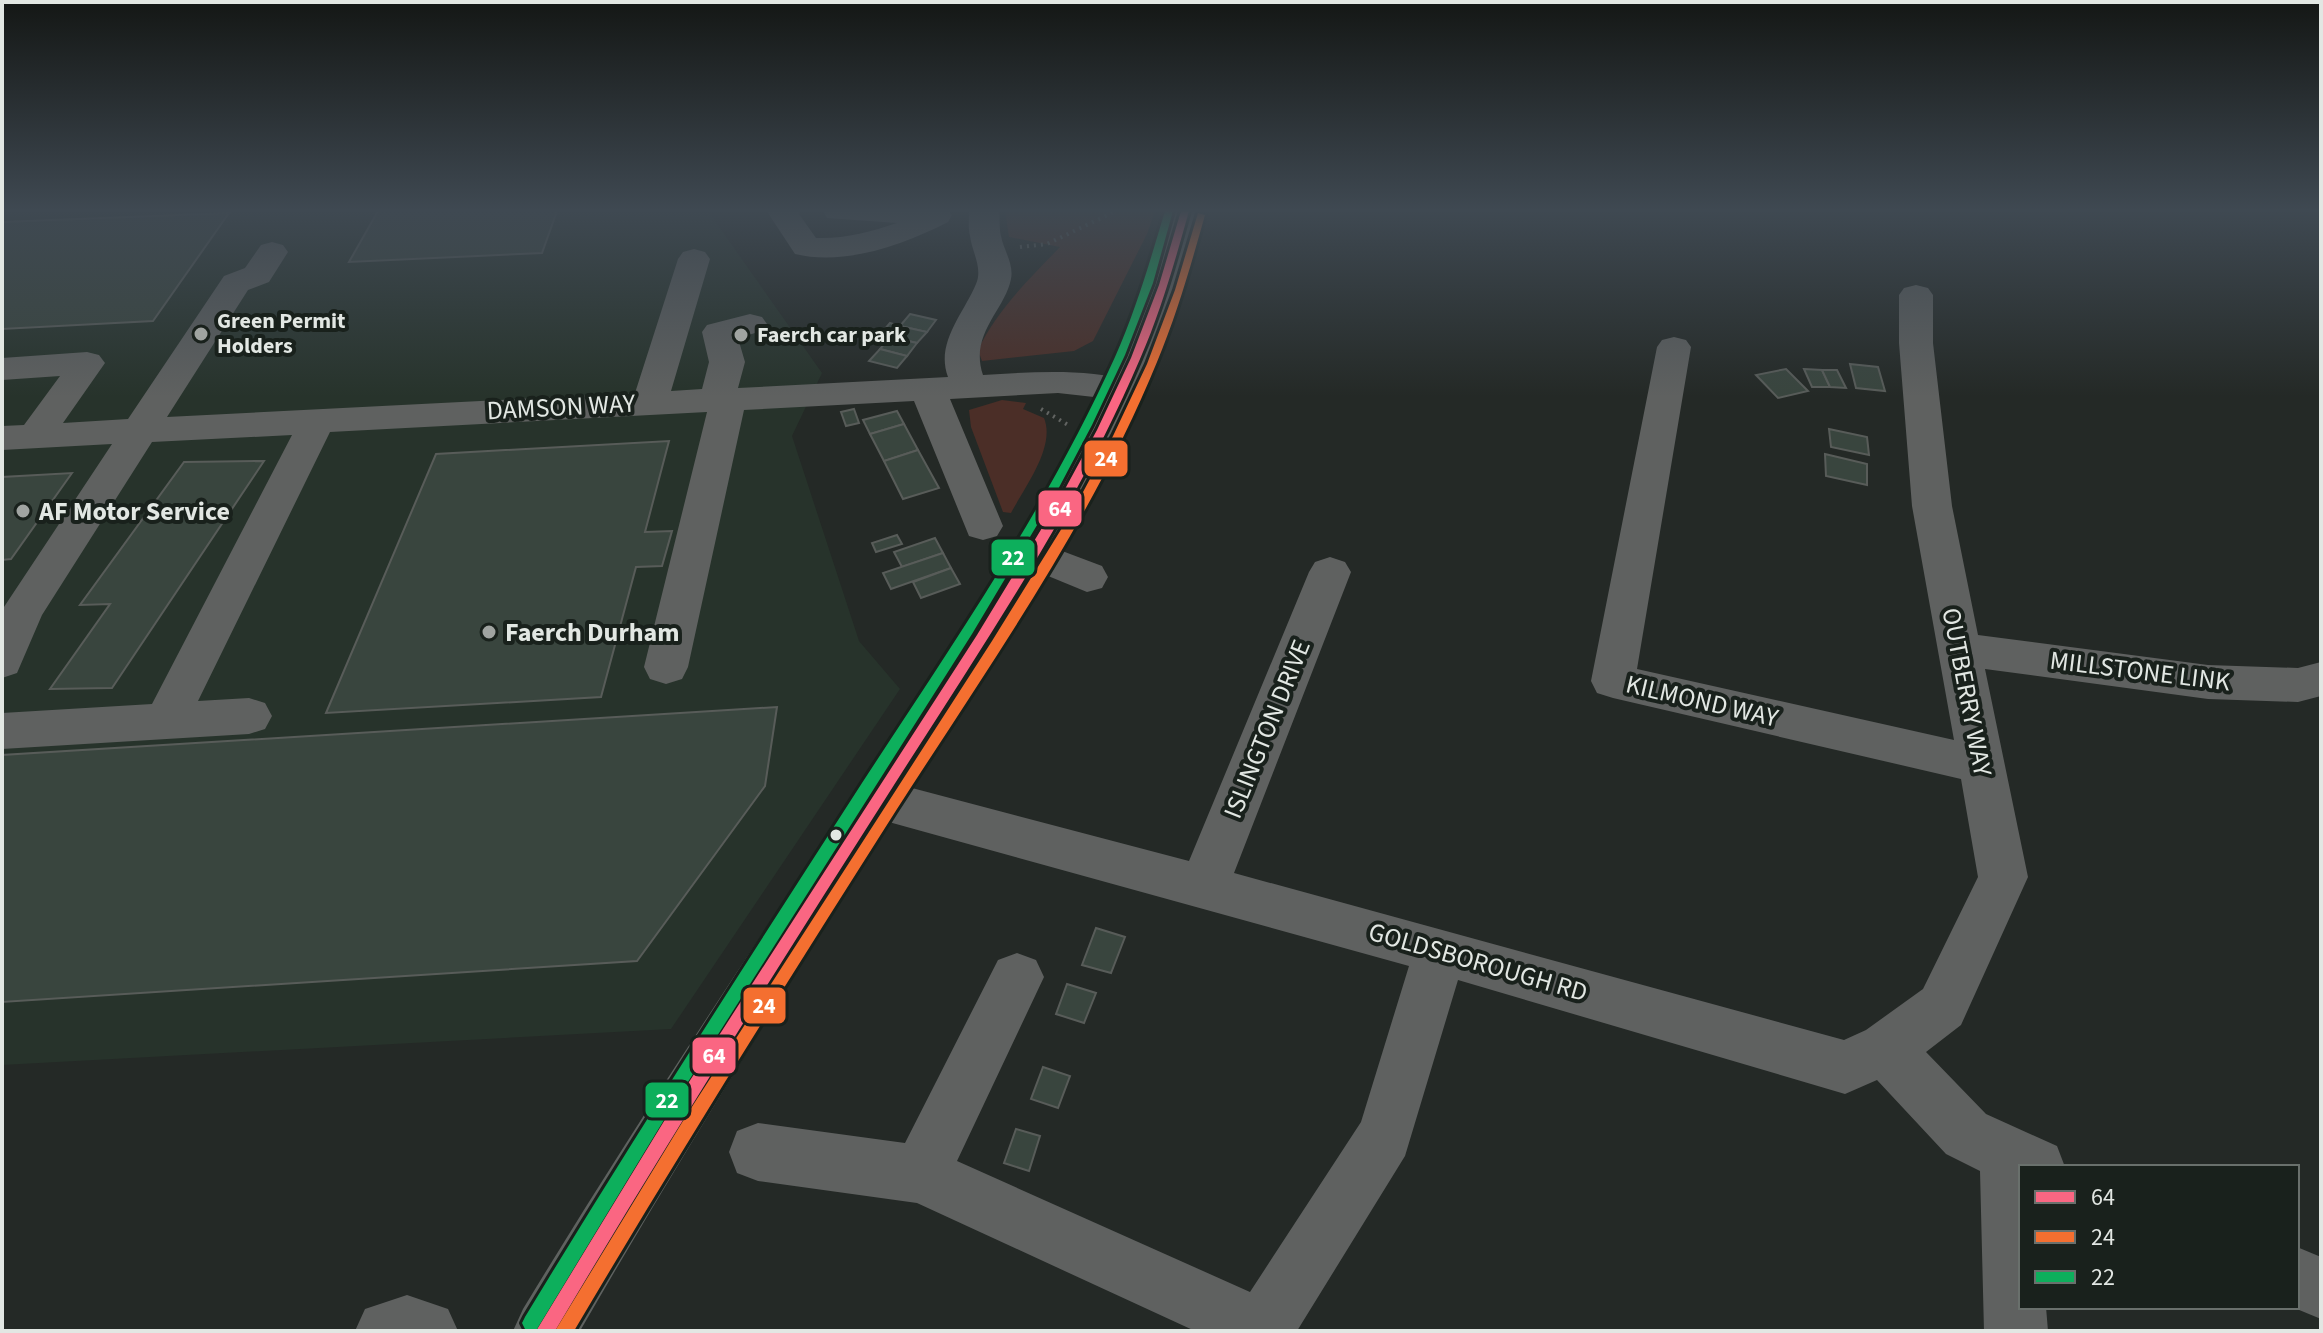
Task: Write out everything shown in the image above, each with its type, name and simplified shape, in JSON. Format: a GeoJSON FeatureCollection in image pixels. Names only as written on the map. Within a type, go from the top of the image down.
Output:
{"type":"FeatureCollection","features":[{"type":"Feature","properties":{"kind":"main road"},"geometry":{"type":"LineString","coordinates":[[545,1331],[630,1186],[1033,554],[1078,476],[1121,389],[1155,313],[1168,273]]}},
{"type":"Feature","properties":{"kind":"street"},"geometry":{"type":"LineString","coordinates":[[2,661],[12,612],[236,283],[258,273]]}},
{"type":"Feature","properties":{"kind":"street"},"geometry":{"type":"LineString","coordinates":[[650,402],[690,273]]}},
{"type":"Feature","properties":{"kind":"street"},"geometry":{"type":"LineString","coordinates":[[970,387],[963,370],[964,348],[971,321],[994,282],[995,273]]}},
{"type":"Feature","properties":{"kind":"street","name":"OUTBERRY WAY"},"geometry":{"type":"LineString","coordinates":[[1885,1049],[1942,1007],[2003,877],[1932,506],[1916,343],[1916,295]]}},
{"type":"Feature","properties":{"kind":"street"},"geometry":{"type":"LineString","coordinates":[[666,667],[723,399],[727,362],[719,332],[750,324]]}},
{"type":"Feature","properties":{"kind":"street","name":"KILMOND WAY"},"geometry":{"type":"LineString","coordinates":[[1674,347],[1613,681],[1981,765]]}},
{"type":"Feature","properties":{"kind":"street"},"geometry":{"type":"LineString","coordinates":[[2,369],[87,363],[18,438]]}},
{"type":"Feature","properties":{"kind":"street","name":"DAMSON WAY"},"geometry":{"type":"LineString","coordinates":[[18,438],[318,419],[1058,382],[1121,389]]}},
{"type":"Feature","properties":{"kind":"street"},"geometry":{"type":"LineString","coordinates":[[931,389],[932,400],[983,526]]}},
{"type":"Feature","properties":{"kind":"street"},"geometry":{"type":"LineString","coordinates":[[165,722],[318,419]]}},
{"type":"Feature","properties":{"kind":"street"},"geometry":{"type":"LineString","coordinates":[[1033,554],[1087,577]]}},
{"type":"Feature","properties":{"kind":"street","name":"ISLINGTON DRIVE"},"geometry":{"type":"LineString","coordinates":[[1204,886],[1330,572]]}},
{"type":"Feature","properties":{"kind":"street","name":"MILLSTONE LINK"},"geometry":{"type":"LineString","coordinates":[[1958,649],[2208,682],[2298,685],[2321,679]]}},
{"type":"Feature","properties":{"kind":"street"},"geometry":{"type":"LineString","coordinates":[[2,731],[249,716]]}},
{"type":"Feature","properties":{"kind":"street","name":"GOLDSBOROUGH RD"},"geometry":{"type":"LineString","coordinates":[[878,799],[1440,951],[1845,1067],[1885,1049]]}},
{"type":"Feature","properties":{"kind":"street"},"geometry":{"type":"LineString","coordinates":[[758,1152],[920,1174],[1261,1330],[1385,1136],[1440,951]]}},
{"type":"Feature","properties":{"kind":"street"},"geometry":{"type":"LineString","coordinates":[[920,1174],[1017,977]]}},
{"type":"Feature","properties":{"kind":"street"},"geometry":{"type":"LineString","coordinates":[[1885,1049],[1966,1134],[2023,1161]]}},
{"type":"Feature","properties":{"kind":"street"},"geometry":{"type":"LineString","coordinates":[[2016,1331],[2019,1258]]}},
{"type":"Feature","properties":{"kind":"street"},"geometry":{"type":"LineString","coordinates":[[2299,1279],[2321,1288]]}},
{"type":"Feature","properties":{"kind":"street"},"geometry":{"type":"LineString","coordinates":[[387,1331],[407,1327],[426,1331]]}},
{"type":"Feature","properties":{"kind":"shaded area"},"geometry":{"type":"Polygon","coordinates":[[[2,273],[752,273],[822,373],[792,436],[859,641],[900,689],[671,1029],[2,1065],[2,273]]]}},
{"type":"Feature","properties":{"kind":"shaded area"},"geometry":{"type":"Polygon","coordinates":[[[1035,273],[1127,273],[1093,341],[1074,351],[982,361],[978,350],[1014,296],[1035,273]]]}},
{"type":"Feature","properties":{"kind":"shaded area"},"geometry":{"type":"Polygon","coordinates":[[[1002,400],[1026,403],[1023,409],[1044,418],[1047,429],[1037,467],[1011,513],[1003,512],[971,427],[969,410],[1002,400]]]}},
{"type":"Feature","properties":{"kind":"building"},"geometry":{"type":"Polygon","coordinates":[[[2,273],[187,273],[153,321],[2,329],[2,273]]]}},
{"type":"Feature","properties":{"kind":"building"},"geometry":{"type":"Polygon","coordinates":[[[910,314],[936,320],[927,332],[900,326],[910,314]]]}},
{"type":"Feature","properties":{"kind":"building"},"geometry":{"type":"Polygon","coordinates":[[[890,323],[927,332],[917,343],[890,337],[894,333],[884,330],[890,323]]]}},
{"type":"Feature","properties":{"kind":"building"},"geometry":{"type":"Polygon","coordinates":[[[890,337],[917,343],[907,356],[880,349],[890,337]]]}},
{"type":"Feature","properties":{"kind":"building"},"geometry":{"type":"Polygon","coordinates":[[[880,349],[907,356],[897,368],[869,361],[880,349]]]}},
{"type":"Feature","properties":{"kind":"building"},"geometry":{"type":"Polygon","coordinates":[[[1850,364],[1878,367],[1885,391],[1856,388],[1850,364]]]}},
{"type":"Feature","properties":{"kind":"building"},"geometry":{"type":"Polygon","coordinates":[[[1786,369],[1808,391],[1778,398],[1756,375],[1786,369]]]}},
{"type":"Feature","properties":{"kind":"building"},"geometry":{"type":"Polygon","coordinates":[[[1804,369],[1822,370],[1830,387],[1812,387],[1804,369]]]}},
{"type":"Feature","properties":{"kind":"building"},"geometry":{"type":"Polygon","coordinates":[[[1822,370],[1837,370],[1846,388],[1830,387],[1822,370]]]}},
{"type":"Feature","properties":{"kind":"building"},"geometry":{"type":"Polygon","coordinates":[[[854,409],[859,423],[846,426],[841,412],[854,409]]]}},
{"type":"Feature","properties":{"kind":"building"},"geometry":{"type":"Polygon","coordinates":[[[897,411],[904,424],[870,434],[863,420],[897,411]]]}},
{"type":"Feature","properties":{"kind":"building"},"geometry":{"type":"Polygon","coordinates":[[[904,424],[918,450],[884,461],[870,434],[904,424]]]}},
{"type":"Feature","properties":{"kind":"building"},"geometry":{"type":"Polygon","coordinates":[[[1829,429],[1867,437],[1869,455],[1831,447],[1829,429]]]}},
{"type":"Feature","properties":{"kind":"building","name":"Faerch Durham"},"geometry":{"type":"Polygon","coordinates":[[[669,441],[645,532],[672,531],[662,566],[636,567],[601,697],[326,713],[436,454],[669,441]]]}},
{"type":"Feature","properties":{"kind":"building"},"geometry":{"type":"Polygon","coordinates":[[[918,450],[939,488],[903,499],[884,461],[918,450]]]}},
{"type":"Feature","properties":{"kind":"building"},"geometry":{"type":"Polygon","coordinates":[[[1825,454],[1867,464],[1867,485],[1826,476],[1825,454]]]}},
{"type":"Feature","properties":{"kind":"building"},"geometry":{"type":"Polygon","coordinates":[[[264,461],[112,688],[50,689],[110,604],[80,605],[184,462],[264,461]]]}},
{"type":"Feature","properties":{"kind":"building"},"geometry":{"type":"Polygon","coordinates":[[[72,473],[11,559],[2,560],[2,477],[72,473]]]}},
{"type":"Feature","properties":{"kind":"building"},"geometry":{"type":"Polygon","coordinates":[[[897,535],[902,544],[876,552],[872,543],[897,535]]]}},
{"type":"Feature","properties":{"kind":"building"},"geometry":{"type":"Polygon","coordinates":[[[935,538],[943,553],[902,567],[894,552],[935,538]]]}},
{"type":"Feature","properties":{"kind":"building"},"geometry":{"type":"Polygon","coordinates":[[[943,553],[951,568],[891,589],[883,573],[943,553]]]}},
{"type":"Feature","properties":{"kind":"building"},"geometry":{"type":"Polygon","coordinates":[[[951,568],[960,584],[921,598],[913,582],[951,568]]]}},
{"type":"Feature","properties":{"kind":"building"},"geometry":{"type":"Polygon","coordinates":[[[777,707],[765,786],[637,961],[2,1002],[2,755],[777,707]]]}},
{"type":"Feature","properties":{"kind":"building"},"geometry":{"type":"Polygon","coordinates":[[[1096,928],[1125,937],[1111,973],[1082,965],[1096,928]]]}},
{"type":"Feature","properties":{"kind":"building"},"geometry":{"type":"Polygon","coordinates":[[[1067,984],[1096,993],[1084,1023],[1056,1014],[1067,984]]]}},
{"type":"Feature","properties":{"kind":"building"},"geometry":{"type":"Polygon","coordinates":[[[1043,1067],[1070,1076],[1058,1108],[1031,1099],[1043,1067]]]}},
{"type":"Feature","properties":{"kind":"building"},"geometry":{"type":"Polygon","coordinates":[[[1016,1129],[1040,1136],[1029,1171],[1004,1163],[1016,1129]]]}},
{"type":"Feature","properties":{"kind":"transit line","name":"22"},"geometry":{"type":"LineString","coordinates":[[531,1323],[661,1110],[1010,564],[1050,495],[1121,355],[1151,273]]}},
{"type":"Feature","properties":{"kind":"transit line","name":"64"},"geometry":{"type":"LineString","coordinates":[[545,1331],[675,1119],[1024,570],[1102,430],[1136,358],[1167,273]]}},
{"type":"Feature","properties":{"kind":"transit line","name":"24"},"geometry":{"type":"LineString","coordinates":[[564,1331],[691,1121],[997,645],[1080,507],[1118,436],[1151,364],[1185,273]]}},
{"type":"Feature","properties":{"kind":"place","name":"Green Permit Holders"},"geometry":{"type":"Point","coordinates":[201,334]}},
{"type":"Feature","properties":{"kind":"place","name":"Faerch car park"},"geometry":{"type":"Point","coordinates":[741,335]}},
{"type":"Feature","properties":{"kind":"place","name":"AF Motor Service"},"geometry":{"type":"Point","coordinates":[23,511]}},
{"type":"Feature","properties":{"kind":"place","name":"Faerch Durham"},"geometry":{"type":"Point","coordinates":[489,632]}}]}
